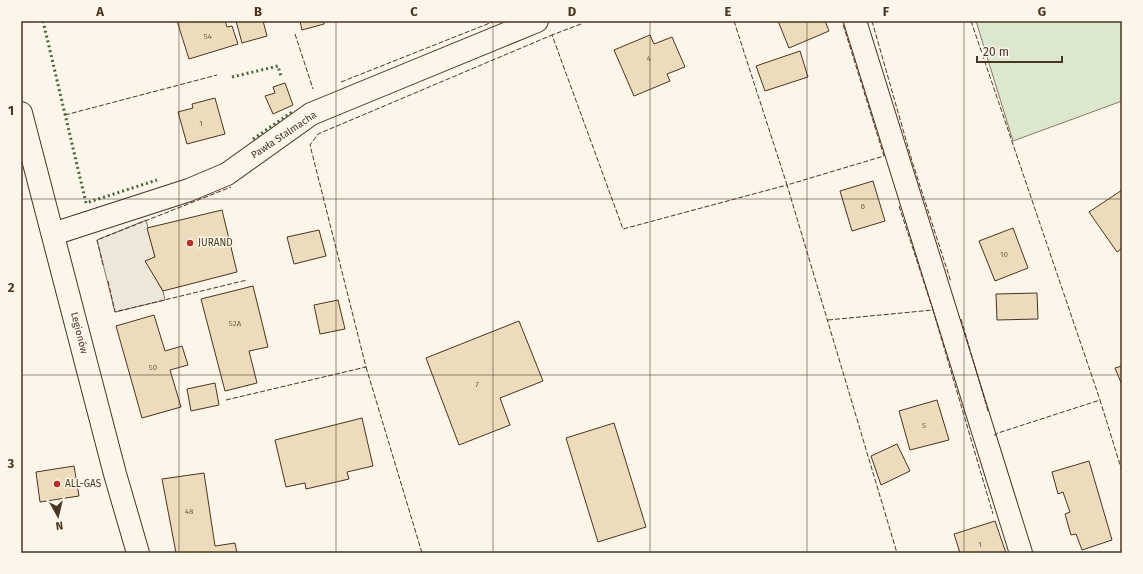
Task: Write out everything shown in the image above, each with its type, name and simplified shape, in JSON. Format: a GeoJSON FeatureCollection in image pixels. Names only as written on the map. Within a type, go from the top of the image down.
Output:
{"type":"FeatureCollection","features":[{"type":"Feature","properties":{"kind":"street","name":"Pawła Stalmacha"},"geometry":{"type":"LineString","coordinates":[[53,234],[195,188],[227,174],[312,114],[537,21]]}},
{"type":"Feature","properties":{"kind":"street"},"geometry":{"type":"LineString","coordinates":[[855,21],[1021,553]]}},
{"type":"Feature","properties":{"kind":"street","name":"Legionów"},"geometry":{"type":"LineString","coordinates":[[21,113],[115,474],[138,553]]}},
{"type":"Feature","properties":{"kind":"green space"},"geometry":{"type":"Polygon","coordinates":[[[976,21],[1122,21],[1122,101],[1013,141],[976,21]]]}},
{"type":"Feature","properties":{"kind":"shaded area"},"geometry":{"type":"Polygon","coordinates":[[[146,220],[155,257],[146,262],[163,291],[165,300],[115,312],[97,240],[146,220]]]}},
{"type":"Feature","properties":{"kind":"building"},"geometry":{"type":"Polygon","coordinates":[[[177,21],[225,21],[227,27],[232,26],[238,44],[189,59],[177,21]]]}},
{"type":"Feature","properties":{"kind":"building"},"geometry":{"type":"Polygon","coordinates":[[[236,21],[263,21],[267,36],[242,43],[236,21]]]}},
{"type":"Feature","properties":{"kind":"building"},"geometry":{"type":"Polygon","coordinates":[[[300,21],[324,21],[324,24],[302,30],[300,21]]]}},
{"type":"Feature","properties":{"kind":"building"},"geometry":{"type":"Polygon","coordinates":[[[778,21],[825,21],[829,31],[789,48],[778,21]]]}},
{"type":"Feature","properties":{"kind":"building"},"geometry":{"type":"Polygon","coordinates":[[[650,35],[654,44],[672,37],[685,67],[667,74],[670,81],[634,96],[614,50],[650,35]]]}},
{"type":"Feature","properties":{"kind":"building"},"geometry":{"type":"Polygon","coordinates":[[[800,51],[808,77],[765,91],[756,66],[800,51]]]}},
{"type":"Feature","properties":{"kind":"building"},"geometry":{"type":"Polygon","coordinates":[[[285,83],[293,105],[273,114],[265,96],[275,93],[273,87],[285,83]]]}},
{"type":"Feature","properties":{"kind":"building"},"geometry":{"type":"Polygon","coordinates":[[[215,98],[225,134],[187,144],[178,112],[193,108],[192,104],[215,98]]]}},
{"type":"Feature","properties":{"kind":"building"},"geometry":{"type":"Polygon","coordinates":[[[873,181],[885,221],[852,231],[840,191],[873,181]]]}},
{"type":"Feature","properties":{"kind":"building"},"geometry":{"type":"Polygon","coordinates":[[[1122,190],[1122,248],[1117,252],[1089,212],[1122,190]]]}},
{"type":"Feature","properties":{"kind":"building","name":"JURAND"},"geometry":{"type":"Polygon","coordinates":[[[222,210],[237,272],[163,291],[145,261],[155,257],[147,228],[222,210]]]}},
{"type":"Feature","properties":{"kind":"building"},"geometry":{"type":"Polygon","coordinates":[[[1013,228],[1028,268],[995,281],[979,241],[1013,228]]]}},
{"type":"Feature","properties":{"kind":"building"},"geometry":{"type":"Polygon","coordinates":[[[319,230],[326,256],[294,264],[287,237],[319,230]]]}},
{"type":"Feature","properties":{"kind":"building"},"geometry":{"type":"Polygon","coordinates":[[[253,286],[268,347],[249,351],[257,383],[225,391],[201,299],[253,286]]]}},
{"type":"Feature","properties":{"kind":"building"},"geometry":{"type":"Polygon","coordinates":[[[1037,293],[1038,319],[997,320],[996,294],[1037,293]]]}},
{"type":"Feature","properties":{"kind":"building"},"geometry":{"type":"Polygon","coordinates":[[[338,300],[345,329],[320,334],[314,305],[338,300]]]}},
{"type":"Feature","properties":{"kind":"building"},"geometry":{"type":"Polygon","coordinates":[[[154,315],[165,351],[182,346],[188,365],[170,370],[181,407],[142,418],[116,326],[154,315]]]}},
{"type":"Feature","properties":{"kind":"building"},"geometry":{"type":"Polygon","coordinates":[[[519,321],[543,381],[500,398],[510,425],[459,445],[426,358],[519,321]]]}},
{"type":"Feature","properties":{"kind":"building"},"geometry":{"type":"Polygon","coordinates":[[[1122,366],[1122,385],[1115,368],[1122,366]]]}},
{"type":"Feature","properties":{"kind":"building"},"geometry":{"type":"Polygon","coordinates":[[[215,383],[219,405],[191,411],[187,389],[215,383]]]}},
{"type":"Feature","properties":{"kind":"building"},"geometry":{"type":"Polygon","coordinates":[[[937,400],[949,440],[910,450],[899,411],[937,400]]]}},
{"type":"Feature","properties":{"kind":"building"},"geometry":{"type":"Polygon","coordinates":[[[362,418],[373,466],[347,472],[349,479],[306,489],[305,483],[286,487],[275,440],[362,418]]]}},
{"type":"Feature","properties":{"kind":"building"},"geometry":{"type":"Polygon","coordinates":[[[614,423],[646,527],[598,542],[566,438],[614,423]]]}},
{"type":"Feature","properties":{"kind":"building"},"geometry":{"type":"Polygon","coordinates":[[[897,444],[910,471],[881,485],[871,456],[897,444]]]}},
{"type":"Feature","properties":{"kind":"building"},"geometry":{"type":"Polygon","coordinates":[[[1089,461],[1112,540],[1082,550],[1076,534],[1071,535],[1065,514],[1070,512],[1063,492],[1058,494],[1052,472],[1089,461]]]}},
{"type":"Feature","properties":{"kind":"building","name":"ALL-GAS"},"geometry":{"type":"Polygon","coordinates":[[[74,466],[79,496],[40,502],[36,472],[74,466]]]}},
{"type":"Feature","properties":{"kind":"building"},"geometry":{"type":"Polygon","coordinates":[[[204,473],[215,546],[235,543],[237,553],[176,553],[162,479],[204,473]]]}},
{"type":"Feature","properties":{"kind":"building"},"geometry":{"type":"Polygon","coordinates":[[[995,521],[1006,553],[960,553],[954,534],[995,521]]]}},
{"type":"Feature","properties":{"kind":"hedge"},"geometry":{"type":"LineString","coordinates":[[43,21],[86,203],[157,180]]}},
{"type":"Feature","properties":{"kind":"hedge"},"geometry":{"type":"LineString","coordinates":[[232,77],[278,66],[281,76]]}},
{"type":"Feature","properties":{"kind":"hedge"},"geometry":{"type":"LineString","coordinates":[[253,139],[292,112]]}},
{"type":"Feature","properties":{"kind":"fence"},"geometry":{"type":"LineString","coordinates":[[341,82],[495,21]]}},
{"type":"Feature","properties":{"kind":"fence"},"geometry":{"type":"LineString","coordinates":[[734,21],[787,185],[884,156],[842,21]]}},
{"type":"Feature","properties":{"kind":"fence"},"geometry":{"type":"LineString","coordinates":[[872,21],[912,161],[951,282]]}},
{"type":"Feature","properties":{"kind":"fence"},"geometry":{"type":"LineString","coordinates":[[971,21],[1100,400]]}},
{"type":"Feature","properties":{"kind":"fence"},"geometry":{"type":"LineString","coordinates":[[581,24],[552,35],[623,229],[787,185],[897,553]]}},
{"type":"Feature","properties":{"kind":"fence"},"geometry":{"type":"LineString","coordinates":[[295,34],[313,89]]}},
{"type":"Feature","properties":{"kind":"fence"},"geometry":{"type":"LineString","coordinates":[[226,400],[366,367],[310,145],[318,134],[552,35]]}},
{"type":"Feature","properties":{"kind":"fence"},"geometry":{"type":"LineString","coordinates":[[65,115],[217,75]]}},
{"type":"Feature","properties":{"kind":"fence"},"geometry":{"type":"LineString","coordinates":[[103,265],[97,240],[231,187]]}},
{"type":"Feature","properties":{"kind":"fence"},"geometry":{"type":"LineString","coordinates":[[899,206],[933,310]]}},
{"type":"Feature","properties":{"kind":"fence"},"geometry":{"type":"LineString","coordinates":[[108,281],[115,312],[247,280]]}},
{"type":"Feature","properties":{"kind":"fence"},"geometry":{"type":"LineString","coordinates":[[828,320],[933,310],[993,514]]}},
{"type":"Feature","properties":{"kind":"fence"},"geometry":{"type":"LineString","coordinates":[[961,319],[988,411]]}},
{"type":"Feature","properties":{"kind":"fence"},"geometry":{"type":"LineString","coordinates":[[366,367],[422,553]]}},
{"type":"Feature","properties":{"kind":"fence"},"geometry":{"type":"LineString","coordinates":[[995,436],[995,434],[1100,400],[1122,471]]}},
{"type":"Feature","properties":{"kind":"place","name":"JURAND"},"geometry":{"type":"Point","coordinates":[190,243]}},
{"type":"Feature","properties":{"kind":"place","name":"ALL-GAS"},"geometry":{"type":"Point","coordinates":[57,484]}}]}
